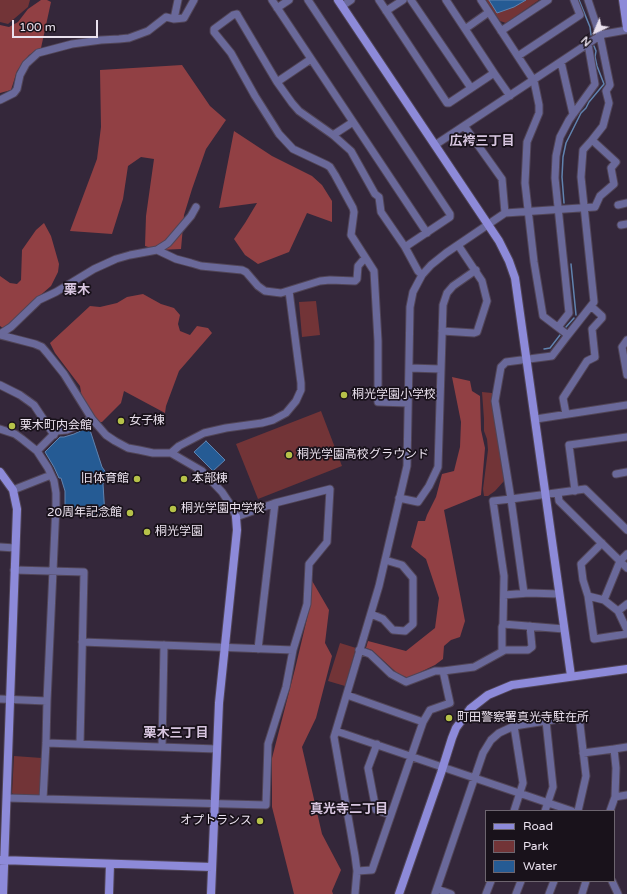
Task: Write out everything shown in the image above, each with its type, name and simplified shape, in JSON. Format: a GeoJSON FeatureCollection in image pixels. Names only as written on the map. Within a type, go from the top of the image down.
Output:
{"type":"FeatureCollection","features":[{"type":"Feature","properties":{"kind":"street"},"geometry":{"type":"LineString","coordinates":[[174,19],[178,0]]}},
{"type":"Feature","properties":{"kind":"street"},"geometry":{"type":"LineString","coordinates":[[0,100],[14,93],[17,89],[20,75],[26,64],[38,53],[72,44],[129,38],[148,31],[166,17],[174,19],[184,18],[194,0]]}},
{"type":"Feature","properties":{"kind":"street"},"geometry":{"type":"LineString","coordinates":[[272,0],[427,233]]}},
{"type":"Feature","properties":{"kind":"street"},"geometry":{"type":"LineString","coordinates":[[277,8],[289,0]]}},
{"type":"Feature","properties":{"kind":"street"},"geometry":{"type":"LineString","coordinates":[[308,0],[450,214],[450,217],[405,247]]}},
{"type":"Feature","properties":{"kind":"street"},"geometry":{"type":"LineString","coordinates":[[351,0],[340,3],[499,241],[509,261],[515,278],[571,676]]}},
{"type":"Feature","properties":{"kind":"street"},"geometry":{"type":"LineString","coordinates":[[379,0],[447,103],[494,73]]}},
{"type":"Feature","properties":{"kind":"street"},"geometry":{"type":"LineString","coordinates":[[386,11],[403,0]]}},
{"type":"Feature","properties":{"kind":"street"},"geometry":{"type":"LineString","coordinates":[[411,0],[471,88]]}},
{"type":"Feature","properties":{"kind":"street"},"geometry":{"type":"LineString","coordinates":[[446,0],[510,96]]}},
{"type":"Feature","properties":{"kind":"street"},"geometry":{"type":"LineString","coordinates":[[481,0],[534,80],[539,113],[527,142],[525,183],[534,262],[543,316],[568,335]]}},
{"type":"Feature","properties":{"kind":"street"},"geometry":{"type":"LineString","coordinates":[[501,30],[548,0]]}},
{"type":"Feature","properties":{"kind":"street"},"geometry":{"type":"LineString","coordinates":[[518,56],[580,15],[574,0]]}},
{"type":"Feature","properties":{"kind":"street"},"geometry":{"type":"LineString","coordinates":[[524,593],[495,401],[496,390],[501,367],[506,362],[527,358],[552,356],[594,302],[581,177],[583,150],[603,126],[609,104],[606,91],[610,85],[600,36],[588,0]]}},
{"type":"Feature","properties":{"kind":"street"},"geometry":{"type":"LineString","coordinates":[[435,145],[465,127],[600,36],[627,29],[623,0]]}},
{"type":"Feature","properties":{"kind":"street"},"geometry":{"type":"LineString","coordinates":[[465,29],[489,12]]}},
{"type":"Feature","properties":{"kind":"street"},"geometry":{"type":"LineString","coordinates":[[408,403],[378,402],[378,341],[374,271],[351,235],[354,212],[335,175],[327,165],[293,149],[279,134],[255,96],[231,53],[214,32],[214,28],[236,14],[277,82],[292,103],[351,151],[375,194],[379,197],[382,212],[405,247],[418,271],[422,275]]}},
{"type":"Feature","properties":{"kind":"street"},"geometry":{"type":"LineString","coordinates":[[558,327],[569,313],[555,178],[556,156],[560,137],[573,114],[595,84],[588,44]]}},
{"type":"Feature","properties":{"kind":"street"},"geometry":{"type":"LineString","coordinates":[[277,82],[311,59]]}},
{"type":"Feature","properties":{"kind":"street"},"geometry":{"type":"LineString","coordinates":[[561,62],[573,114]]}},
{"type":"Feature","properties":{"kind":"street"},"geometry":{"type":"LineString","coordinates":[[333,135],[353,122]]}},
{"type":"Feature","properties":{"kind":"street"},"geometry":{"type":"LineString","coordinates":[[465,127],[502,179],[504,213]]}},
{"type":"Feature","properties":{"kind":"street"},"geometry":{"type":"LineString","coordinates":[[355,894],[357,871],[334,737],[359,650],[380,586],[407,466],[410,307],[413,292],[422,275],[431,265],[504,213],[595,207],[600,196],[614,184],[611,168],[616,162],[592,140]]}},
{"type":"Feature","properties":{"kind":"street"},"geometry":{"type":"LineString","coordinates":[[0,335],[11,327],[39,300],[56,292],[94,269],[123,257],[157,250],[168,243],[191,216],[196,207]]}},
{"type":"Feature","properties":{"kind":"street"},"geometry":{"type":"LineString","coordinates":[[442,331],[477,332],[487,301],[482,282],[476,270],[458,245]]}},
{"type":"Feature","properties":{"kind":"street"},"geometry":{"type":"LineString","coordinates":[[157,250],[176,259],[202,266],[242,270],[246,272],[258,286],[265,291],[281,293],[320,281],[355,281],[357,279],[358,266],[365,258]]}},
{"type":"Feature","properties":{"kind":"street"},"geometry":{"type":"LineString","coordinates":[[399,498],[418,502],[429,486],[438,467],[443,305],[447,293],[453,286],[476,270]]}},
{"type":"Feature","properties":{"kind":"street"},"geometry":{"type":"LineString","coordinates":[[171,453],[179,446],[204,433],[273,420],[286,413],[296,401],[301,390],[302,383],[289,291]]}},
{"type":"Feature","properties":{"kind":"street"},"geometry":{"type":"LineString","coordinates":[[566,414],[563,398],[587,361],[595,357],[592,329],[602,318],[602,316],[591,306]]}},
{"type":"Feature","properties":{"kind":"street"},"geometry":{"type":"LineString","coordinates":[[0,335],[34,344],[42,348],[64,374],[92,420],[106,435],[128,448],[171,453],[193,464],[212,480],[230,504],[236,517],[237,530],[219,704],[211,894]]}},
{"type":"Feature","properties":{"kind":"street"},"geometry":{"type":"LineString","coordinates":[[627,340],[622,347],[627,375]]}},
{"type":"Feature","properties":{"kind":"street"},"geometry":{"type":"LineString","coordinates":[[409,368],[441,369]]}},
{"type":"Feature","properties":{"kind":"street"},"geometry":{"type":"LineString","coordinates":[[0,385],[20,395],[34,405],[54,435]]}},
{"type":"Feature","properties":{"kind":"street"},"geometry":{"type":"LineString","coordinates":[[536,419],[627,405]]}},
{"type":"Feature","properties":{"kind":"street"},"geometry":{"type":"LineString","coordinates":[[36,451],[57,431],[67,430],[92,420]]}},
{"type":"Feature","properties":{"kind":"street"},"geometry":{"type":"LineString","coordinates":[[0,428],[15,434],[22,439],[43,459],[51,475],[56,493],[46,701],[44,799]]}},
{"type":"Feature","properties":{"kind":"street"},"geometry":{"type":"LineString","coordinates":[[575,491],[569,445],[627,437]]}},
{"type":"Feature","properties":{"kind":"street"},"geometry":{"type":"LineString","coordinates":[[0,472],[13,490],[17,509],[10,700],[4,798],[2,860],[3,894]]}},
{"type":"Feature","properties":{"kind":"street"},"geometry":{"type":"LineString","coordinates":[[616,474],[627,472]]}},
{"type":"Feature","properties":{"kind":"street"},"geometry":{"type":"LineString","coordinates":[[13,490],[51,475]]}},
{"type":"Feature","properties":{"kind":"street"},"geometry":{"type":"LineString","coordinates":[[4,798],[266,805],[268,744],[286,687],[294,650],[307,604],[309,564],[327,542],[330,488],[275,503],[236,517]]}},
{"type":"Feature","properties":{"kind":"street"},"geometry":{"type":"LineString","coordinates":[[502,651],[502,627],[504,624],[504,576],[493,501],[511,500],[585,489],[627,530]]}},
{"type":"Feature","properties":{"kind":"street"},"geometry":{"type":"LineString","coordinates":[[558,493],[559,501],[627,568]]}},
{"type":"Feature","properties":{"kind":"street"},"geometry":{"type":"LineString","coordinates":[[258,649],[275,503]]}},
{"type":"Feature","properties":{"kind":"street"},"geometry":{"type":"LineString","coordinates":[[602,543],[581,564],[583,580],[588,596],[594,639],[627,634]]}},
{"type":"Feature","properties":{"kind":"street"},"geometry":{"type":"LineString","coordinates":[[0,547],[15,548]]}},
{"type":"Feature","properties":{"kind":"street"},"geometry":{"type":"LineString","coordinates":[[604,600],[620,561],[627,554]]}},
{"type":"Feature","properties":{"kind":"street"},"geometry":{"type":"LineString","coordinates":[[371,614],[383,620],[393,630],[405,631],[413,624],[413,578],[402,565],[385,560]]}},
{"type":"Feature","properties":{"kind":"street"},"geometry":{"type":"LineString","coordinates":[[14,570],[84,572],[80,744]]}},
{"type":"Feature","properties":{"kind":"street"},"geometry":{"type":"LineString","coordinates":[[504,595],[524,593],[559,594]]}},
{"type":"Feature","properties":{"kind":"street"},"geometry":{"type":"LineString","coordinates":[[588,596],[604,600],[618,611],[627,630]]}},
{"type":"Feature","properties":{"kind":"street"},"geometry":{"type":"LineString","coordinates":[[618,611],[627,604]]}},
{"type":"Feature","properties":{"kind":"street"},"geometry":{"type":"LineString","coordinates":[[504,624],[564,629]]}},
{"type":"Feature","properties":{"kind":"street"},"geometry":{"type":"LineString","coordinates":[[359,650],[370,654],[391,674],[406,682],[435,671],[474,667],[502,651],[528,650],[532,647],[530,626]]}},
{"type":"Feature","properties":{"kind":"street"},"geometry":{"type":"LineString","coordinates":[[82,642],[294,650]]}},
{"type":"Feature","properties":{"kind":"street"},"geometry":{"type":"LineString","coordinates":[[162,747],[164,645]]}},
{"type":"Feature","properties":{"kind":"street"},"geometry":{"type":"LineString","coordinates":[[399,894],[452,738],[456,728],[470,709],[498,690],[512,685],[627,669]]}},
{"type":"Feature","properties":{"kind":"street"},"geometry":{"type":"LineString","coordinates":[[357,871],[372,870],[423,722],[430,710],[450,703],[443,670]]}},
{"type":"Feature","properties":{"kind":"street"},"geometry":{"type":"LineString","coordinates":[[347,695],[423,722]]}},
{"type":"Feature","properties":{"kind":"street"},"geometry":{"type":"LineString","coordinates":[[0,699],[46,701]]}},
{"type":"Feature","properties":{"kind":"street"},"geometry":{"type":"LineString","coordinates":[[451,894],[436,891],[483,753],[486,746],[500,733],[514,726],[579,716],[586,776],[578,810]]}},
{"type":"Feature","properties":{"kind":"street"},"geometry":{"type":"LineString","coordinates":[[545,810],[553,786],[546,721]]}},
{"type":"Feature","properties":{"kind":"street"},"geometry":{"type":"LineString","coordinates":[[514,726],[523,782],[514,810]]}},
{"type":"Feature","properties":{"kind":"street"},"geometry":{"type":"LineString","coordinates":[[336,731],[569,810]]}},
{"type":"Feature","properties":{"kind":"street"},"geometry":{"type":"LineString","coordinates":[[46,744],[217,749]]}},
{"type":"Feature","properties":{"kind":"street"},"geometry":{"type":"LineString","coordinates":[[377,744],[368,768],[376,810],[390,815]]}},
{"type":"Feature","properties":{"kind":"street"},"geometry":{"type":"LineString","coordinates":[[583,753],[627,747]]}},
{"type":"Feature","properties":{"kind":"street"},"geometry":{"type":"LineString","coordinates":[[610,810],[615,797],[616,768],[614,749]]}},
{"type":"Feature","properties":{"kind":"street"},"geometry":{"type":"LineString","coordinates":[[615,797],[627,795]]}},
{"type":"Feature","properties":{"kind":"street"},"geometry":{"type":"LineString","coordinates":[[2,860],[212,867]]}},
{"type":"Feature","properties":{"kind":"street"},"geometry":{"type":"LineString","coordinates":[[109,894],[110,864]]}},
{"type":"Feature","properties":{"kind":"street"},"geometry":{"type":"LineString","coordinates":[[486,894],[491,882]]}},
{"type":"Feature","properties":{"kind":"street"},"geometry":{"type":"LineString","coordinates":[[516,894],[521,882]]}},
{"type":"Feature","properties":{"kind":"street"},"geometry":{"type":"LineString","coordinates":[[549,894],[554,882]]}},
{"type":"Feature","properties":{"kind":"street"},"geometry":{"type":"LineString","coordinates":[[582,894],[586,882]]}},
{"type":"Feature","properties":{"kind":"green space"},"geometry":{"type":"Polygon","coordinates":[[[0,0],[30,0],[28,7],[8,24],[0,22],[0,0]]]}},
{"type":"Feature","properties":{"kind":"green space"},"geometry":{"type":"Polygon","coordinates":[[[486,0],[539,0],[506,23],[500,21],[486,0]]]}},
{"type":"Feature","properties":{"kind":"green space"},"geometry":{"type":"Polygon","coordinates":[[[316,301],[320,335],[302,337],[299,302],[316,301]]]}},
{"type":"Feature","properties":{"kind":"green space"},"geometry":{"type":"Polygon","coordinates":[[[482,392],[492,393],[504,481],[488,496],[484,496],[483,489],[488,450],[487,439],[484,431],[482,392]]]}},
{"type":"Feature","properties":{"kind":"green space","name":"桐光学園高校グラウンド"},"geometry":{"type":"Polygon","coordinates":[[[321,411],[342,466],[258,499],[236,444],[321,411]]]}},
{"type":"Feature","properties":{"kind":"green space"},"geometry":{"type":"Polygon","coordinates":[[[340,643],[356,648],[345,686],[328,681],[340,643]]]}},
{"type":"Feature","properties":{"kind":"green space"},"geometry":{"type":"Polygon","coordinates":[[[14,756],[42,758],[41,794],[39,796],[15,796],[12,793],[14,756]]]}},
{"type":"Feature","properties":{"kind":"shaded area"},"geometry":{"type":"Polygon","coordinates":[[[41,0],[51,2],[41,48],[29,55],[17,71],[11,90],[0,93],[0,25],[9,27],[18,22],[28,9],[41,0]]]}},
{"type":"Feature","properties":{"kind":"shaded area"},"geometry":{"type":"Polygon","coordinates":[[[182,65],[210,106],[226,120],[206,149],[192,189],[184,215],[181,249],[158,250],[145,246],[146,216],[154,159],[141,157],[128,166],[123,199],[112,234],[70,231],[97,159],[101,127],[100,70],[182,65]]]}},
{"type":"Feature","properties":{"kind":"shaded area"},"geometry":{"type":"Polygon","coordinates":[[[234,131],[272,156],[312,176],[322,185],[332,201],[332,222],[307,213],[289,252],[258,264],[245,255],[234,239],[257,203],[219,208],[234,131]]]}},
{"type":"Feature","properties":{"kind":"shaded area"},"geometry":{"type":"Polygon","coordinates":[[[44,223],[51,236],[59,264],[58,272],[51,286],[36,299],[14,323],[4,329],[0,326],[0,276],[10,283],[17,284],[21,280],[22,250],[36,230],[44,223]]]}},
{"type":"Feature","properties":{"kind":"shaded area"},"geometry":{"type":"Polygon","coordinates":[[[143,294],[161,304],[174,308],[180,315],[178,324],[180,331],[190,335],[197,326],[208,328],[212,333],[179,371],[166,406],[165,413],[124,391],[121,403],[102,422],[97,422],[82,398],[80,386],[55,353],[50,343],[90,306],[100,307],[117,303],[127,297],[143,294]]]}},
{"type":"Feature","properties":{"kind":"shaded area"},"geometry":{"type":"Polygon","coordinates":[[[452,377],[470,381],[472,391],[480,396],[481,430],[485,448],[481,495],[444,510],[465,621],[460,637],[451,640],[444,646],[443,659],[435,665],[408,678],[397,673],[372,650],[366,648],[368,641],[406,651],[435,628],[439,598],[426,559],[411,547],[418,521],[425,521],[436,497],[442,474],[454,471],[460,447],[461,422],[452,377]]]}},
{"type":"Feature","properties":{"kind":"shaded area"},"geometry":{"type":"Polygon","coordinates":[[[311,579],[329,610],[325,643],[332,656],[316,718],[302,747],[322,834],[341,870],[332,891],[333,894],[294,894],[272,807],[272,758],[310,606],[311,579]]]}},
{"type":"Feature","properties":{"kind":"water"},"geometry":{"type":"Polygon","coordinates":[[[489,0],[526,0],[514,7],[497,13],[489,0]]]}},
{"type":"Feature","properties":{"kind":"water"},"geometry":{"type":"Polygon","coordinates":[[[89,427],[102,467],[107,474],[103,484],[105,516],[84,514],[84,511],[65,509],[65,491],[61,478],[59,478],[45,452],[60,437],[74,434],[89,427]]]}},
{"type":"Feature","properties":{"kind":"water"},"geometry":{"type":"Polygon","coordinates":[[[206,441],[225,460],[213,471],[194,452],[206,441]]]}},
{"type":"Feature","properties":{"kind":"waterway"},"geometry":{"type":"LineString","coordinates":[[579,0],[590,27],[591,35]]}},
{"type":"Feature","properties":{"kind":"waterway"},"geometry":{"type":"LineString","coordinates":[[564,203],[562,177],[563,157],[566,143],[581,113],[604,84],[597,66],[595,57],[596,51],[594,46]]}},
{"type":"Feature","properties":{"kind":"waterway"},"geometry":{"type":"LineString","coordinates":[[571,264],[576,315]]}},
{"type":"Feature","properties":{"kind":"waterway"},"geometry":{"type":"LineString","coordinates":[[566,327],[574,318]]}},
{"type":"Feature","properties":{"kind":"waterway"},"geometry":{"type":"LineString","coordinates":[[544,349],[550,348],[560,335]]}},
{"type":"Feature","properties":{"kind":"place","name":"桐光学園小学校"},"geometry":{"type":"Point","coordinates":[344,395]}},
{"type":"Feature","properties":{"kind":"place","name":"女子棟"},"geometry":{"type":"Point","coordinates":[121,421]}},
{"type":"Feature","properties":{"kind":"place","name":"栗木町内会館"},"geometry":{"type":"Point","coordinates":[12,426]}},
{"type":"Feature","properties":{"kind":"place","name":"桐光学園高校グラウンド"},"geometry":{"type":"Point","coordinates":[289,455]}},
{"type":"Feature","properties":{"kind":"place","name":"旧体育館"},"geometry":{"type":"Point","coordinates":[137,479]}},
{"type":"Feature","properties":{"kind":"place","name":"本部棟"},"geometry":{"type":"Point","coordinates":[184,479]}},
{"type":"Feature","properties":{"kind":"place","name":"桐光学園中学校"},"geometry":{"type":"Point","coordinates":[173,509]}},
{"type":"Feature","properties":{"kind":"place","name":"20周年記念館"},"geometry":{"type":"Point","coordinates":[130,513]}},
{"type":"Feature","properties":{"kind":"place","name":"桐光学園"},"geometry":{"type":"Point","coordinates":[147,532]}},
{"type":"Feature","properties":{"kind":"place","name":"町田警察署真光寺駐在所"},"geometry":{"type":"Point","coordinates":[449,718]}},
{"type":"Feature","properties":{"kind":"place","name":"オプトランス"},"geometry":{"type":"Point","coordinates":[260,821]}},
{"type":"Feature","properties":{"kind":"district","name":"広袴三丁目"},"geometry":{"type":"Point","coordinates":[482,142]}},
{"type":"Feature","properties":{"kind":"district","name":"栗木"},"geometry":{"type":"Point","coordinates":[77,291]}},
{"type":"Feature","properties":{"kind":"district","name":"栗木三丁目"},"geometry":{"type":"Point","coordinates":[176,734]}},
{"type":"Feature","properties":{"kind":"district","name":"真光寺二丁目"},"geometry":{"type":"Point","coordinates":[349,810]}}]}
